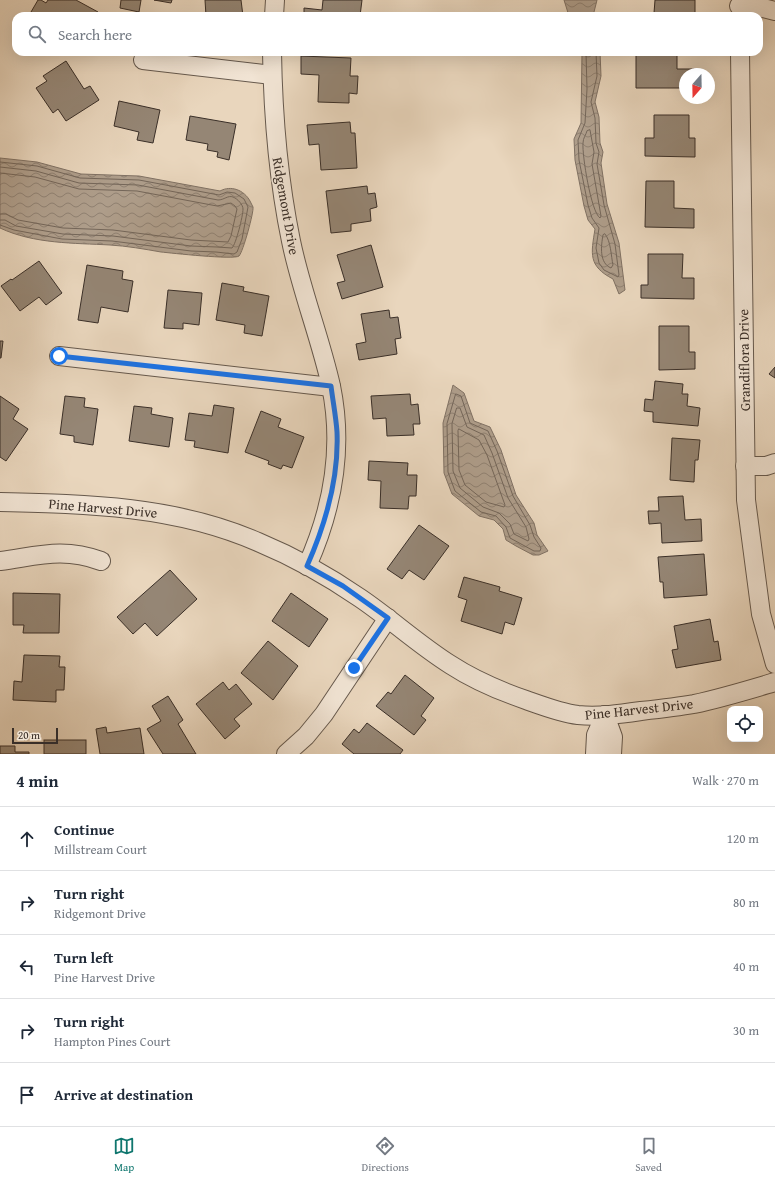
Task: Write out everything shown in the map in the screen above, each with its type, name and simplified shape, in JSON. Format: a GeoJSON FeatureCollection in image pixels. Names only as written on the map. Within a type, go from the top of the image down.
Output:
{"type":"FeatureCollection","features":[{"type":"Feature","properties":{"kind":"street"},"geometry":{"type":"LineString","coordinates":[[274,12],[275,0]]}},
{"type":"Feature","properties":{"kind":"street"},"geometry":{"type":"LineString","coordinates":[[739,7],[763,8],[775,11]]}},
{"type":"Feature","properties":{"kind":"street","name":"Ridgemont Drive"},"geometry":{"type":"LineString","coordinates":[[272,56],[277,155],[288,228],[298,270],[331,386],[337,432],[335,472],[329,505],[319,539],[307,566]]}},
{"type":"Feature","properties":{"kind":"street","name":"Grandiflora Drive"},"geometry":{"type":"LineString","coordinates":[[740,56],[746,500],[761,614],[775,664]]}},
{"type":"Feature","properties":{"kind":"street"},"geometry":{"type":"LineString","coordinates":[[143,60],[272,75]]}},
{"type":"Feature","properties":{"kind":"street"},"geometry":{"type":"LineString","coordinates":[[59,356],[331,386]]}},
{"type":"Feature","properties":{"kind":"street"},"geometry":{"type":"LineString","coordinates":[[745,466],[766,466],[775,463]]}},
{"type":"Feature","properties":{"kind":"street","name":"Pine Harvest Drive"},"geometry":{"type":"LineString","coordinates":[[0,502],[103,506],[162,514],[208,525],[256,541],[307,566],[343,586],[451,665],[493,687],[539,705],[568,714],[584,716],[604,715],[696,704],[775,682]]}},
{"type":"Feature","properties":{"kind":"street"},"geometry":{"type":"LineString","coordinates":[[0,561],[60,553],[87,556],[101,561]]}},
{"type":"Feature","properties":{"kind":"street"},"geometry":{"type":"LineString","coordinates":[[286,754],[306,736],[324,714],[388,618]]}},
{"type":"Feature","properties":{"kind":"street"},"geometry":{"type":"LineString","coordinates":[[595,754],[596,735],[604,715]]}},
{"type":"Feature","properties":{"kind":"street"},"geometry":{"type":"LineString","coordinates":[[604,715],[613,737],[612,754]]}},
{"type":"Feature","properties":{"kind":"water"},"geometry":{"type":"Polygon","coordinates":[[[564,0],[597,0],[594,12],[568,12],[564,0]]]}},
{"type":"Feature","properties":{"kind":"water"},"geometry":{"type":"Polygon","coordinates":[[[582,56],[600,56],[601,76],[595,102],[599,117],[600,143],[603,152],[601,163],[607,204],[619,243],[625,290],[619,294],[613,279],[599,269],[593,258],[592,252],[595,229],[588,220],[575,160],[574,139],[581,123],[582,56]]]}},
{"type":"Feature","properties":{"kind":"water"},"geometry":{"type":"Polygon","coordinates":[[[0,158],[37,162],[81,174],[139,176],[220,191],[228,188],[241,191],[250,201],[253,210],[241,253],[239,256],[235,257],[215,257],[161,252],[116,245],[54,242],[26,237],[0,228],[0,158]]]}},
{"type":"Feature","properties":{"kind":"water"},"geometry":{"type":"Polygon","coordinates":[[[453,385],[464,393],[474,421],[490,427],[501,450],[516,495],[534,523],[537,535],[548,551],[539,555],[533,555],[516,546],[506,540],[503,529],[494,520],[479,516],[452,494],[444,473],[443,423],[453,385]]]}},
{"type":"Feature","properties":{"kind":"building"},"geometry":{"type":"Polygon","coordinates":[[[38,0],[46,3],[48,0],[76,0],[98,12],[31,12],[38,0]]]}},
{"type":"Feature","properties":{"kind":"building"},"geometry":{"type":"Polygon","coordinates":[[[121,0],[141,0],[139,12],[120,8],[121,0]]]}},
{"type":"Feature","properties":{"kind":"building"},"geometry":{"type":"Polygon","coordinates":[[[154,0],[172,0],[171,3],[154,0]]]}},
{"type":"Feature","properties":{"kind":"building"},"geometry":{"type":"Polygon","coordinates":[[[205,0],[241,0],[242,12],[206,12],[205,0]]]}},
{"type":"Feature","properties":{"kind":"building"},"geometry":{"type":"Polygon","coordinates":[[[323,0],[362,0],[360,12],[304,12],[304,8],[322,10],[323,0]]]}},
{"type":"Feature","properties":{"kind":"building"},"geometry":{"type":"Polygon","coordinates":[[[655,0],[695,0],[695,12],[654,12],[655,0]]]}},
{"type":"Feature","properties":{"kind":"building"},"geometry":{"type":"Polygon","coordinates":[[[301,56],[351,58],[350,76],[358,76],[357,94],[349,93],[349,103],[318,102],[319,75],[301,74],[301,56]]]}},
{"type":"Feature","properties":{"kind":"building"},"geometry":{"type":"Polygon","coordinates":[[[636,56],[677,56],[679,88],[636,88],[636,56]]]}},
{"type":"Feature","properties":{"kind":"building"},"geometry":{"type":"Polygon","coordinates":[[[66,61],[84,89],[90,86],[99,100],[66,121],[58,109],[53,113],[36,88],[47,81],[43,76],[66,61]]]}},
{"type":"Feature","properties":{"kind":"building"},"geometry":{"type":"Polygon","coordinates":[[[119,101],[160,110],[153,143],[137,140],[139,132],[114,126],[119,101]]]}},
{"type":"Feature","properties":{"kind":"building"},"geometry":{"type":"Polygon","coordinates":[[[654,115],[689,115],[689,138],[695,138],[695,157],[645,156],[645,138],[654,138],[654,115]]]}},
{"type":"Feature","properties":{"kind":"building"},"geometry":{"type":"Polygon","coordinates":[[[190,116],[236,124],[229,160],[217,157],[218,152],[207,150],[208,144],[186,140],[190,116]]]}},
{"type":"Feature","properties":{"kind":"building"},"geometry":{"type":"Polygon","coordinates":[[[350,122],[351,133],[355,133],[357,168],[321,170],[319,144],[309,145],[307,125],[350,122]]]}},
{"type":"Feature","properties":{"kind":"building"},"geometry":{"type":"Polygon","coordinates":[[[646,181],[674,181],[674,208],[694,209],[694,228],[645,227],[646,181]]]}},
{"type":"Feature","properties":{"kind":"building"},"geometry":{"type":"Polygon","coordinates":[[[367,186],[368,194],[375,193],[377,207],[370,209],[371,221],[351,224],[351,231],[331,233],[326,191],[367,186]]]}},
{"type":"Feature","properties":{"kind":"building"},"geometry":{"type":"Polygon","coordinates":[[[371,245],[383,287],[342,299],[337,283],[345,281],[337,255],[371,245]]]}},
{"type":"Feature","properties":{"kind":"building"},"geometry":{"type":"Polygon","coordinates":[[[648,254],[683,254],[682,278],[694,278],[694,299],[641,298],[641,285],[648,285],[648,254]]]}},
{"type":"Feature","properties":{"kind":"building"},"geometry":{"type":"Polygon","coordinates":[[[39,261],[62,293],[46,305],[39,297],[20,311],[1,286],[39,261]]]}},
{"type":"Feature","properties":{"kind":"building"},"geometry":{"type":"Polygon","coordinates":[[[87,265],[123,271],[122,279],[133,281],[128,312],[101,307],[98,323],[78,320],[87,265]]]}},
{"type":"Feature","properties":{"kind":"building"},"geometry":{"type":"Polygon","coordinates":[[[222,283],[244,287],[243,291],[269,296],[262,336],[244,333],[245,325],[216,320],[222,283]]]}},
{"type":"Feature","properties":{"kind":"building"},"geometry":{"type":"Polygon","coordinates":[[[168,290],[202,293],[199,325],[183,323],[183,329],[164,328],[168,290]]]}},
{"type":"Feature","properties":{"kind":"building"},"geometry":{"type":"Polygon","coordinates":[[[389,310],[390,318],[398,317],[401,338],[395,339],[397,354],[359,360],[356,344],[366,342],[361,314],[389,310]]]}},
{"type":"Feature","properties":{"kind":"building"},"geometry":{"type":"Polygon","coordinates":[[[659,326],[689,326],[689,352],[695,352],[695,369],[659,370],[659,326]]]}},
{"type":"Feature","properties":{"kind":"building"},"geometry":{"type":"Polygon","coordinates":[[[0,341],[3,341],[1,358],[0,358],[0,341]]]}},
{"type":"Feature","properties":{"kind":"building"},"geometry":{"type":"Polygon","coordinates":[[[775,367],[775,378],[769,374],[775,367]]]}},
{"type":"Feature","properties":{"kind":"building"},"geometry":{"type":"Polygon","coordinates":[[[655,381],[683,384],[682,394],[688,394],[687,406],[700,408],[698,426],[653,422],[653,412],[644,411],[645,399],[653,400],[655,381]]]}},
{"type":"Feature","properties":{"kind":"building"},"geometry":{"type":"Polygon","coordinates":[[[410,394],[411,405],[418,404],[420,424],[413,424],[414,435],[387,436],[386,418],[373,419],[371,396],[410,394]]]}},
{"type":"Feature","properties":{"kind":"building"},"geometry":{"type":"Polygon","coordinates":[[[0,396],[19,409],[13,419],[28,429],[6,461],[0,457],[0,396]]]}},
{"type":"Feature","properties":{"kind":"building"},"geometry":{"type":"Polygon","coordinates":[[[65,396],[85,398],[84,407],[98,409],[93,445],[74,442],[74,436],[60,434],[65,396]]]}},
{"type":"Feature","properties":{"kind":"building"},"geometry":{"type":"Polygon","coordinates":[[[214,405],[234,408],[228,453],[194,447],[195,441],[185,440],[189,413],[212,416],[214,405]]]}},
{"type":"Feature","properties":{"kind":"building"},"geometry":{"type":"Polygon","coordinates":[[[134,406],[152,408],[151,414],[173,418],[169,447],[129,441],[134,406]]]}},
{"type":"Feature","properties":{"kind":"building"},"geometry":{"type":"Polygon","coordinates":[[[261,411],[281,419],[278,427],[304,437],[292,468],[283,465],[281,469],[268,464],[269,461],[245,452],[261,411]]]}},
{"type":"Feature","properties":{"kind":"building"},"geometry":{"type":"Polygon","coordinates":[[[672,438],[700,440],[698,460],[695,460],[694,482],[670,480],[672,438]]]}},
{"type":"Feature","properties":{"kind":"building"},"geometry":{"type":"Polygon","coordinates":[[[369,461],[408,463],[407,475],[417,475],[416,496],[409,496],[408,509],[380,508],[381,481],[368,480],[369,461]]]}},
{"type":"Feature","properties":{"kind":"building"},"geometry":{"type":"Polygon","coordinates":[[[683,496],[685,520],[701,519],[702,541],[662,543],[661,523],[649,524],[648,511],[659,511],[658,497],[683,496]]]}},
{"type":"Feature","properties":{"kind":"building"},"geometry":{"type":"Polygon","coordinates":[[[419,525],[449,546],[424,580],[409,570],[402,579],[387,569],[419,525]]]}},
{"type":"Feature","properties":{"kind":"building"},"geometry":{"type":"Polygon","coordinates":[[[704,554],[707,595],[664,598],[663,582],[660,582],[658,557],[704,554]]]}},
{"type":"Feature","properties":{"kind":"building"},"geometry":{"type":"Polygon","coordinates":[[[170,570],[197,599],[157,636],[145,623],[133,634],[117,617],[170,570]]]}},
{"type":"Feature","properties":{"kind":"building"},"geometry":{"type":"Polygon","coordinates":[[[464,577],[500,587],[499,591],[522,598],[514,625],[505,622],[502,634],[461,621],[467,600],[458,597],[464,577]]]}},
{"type":"Feature","properties":{"kind":"building"},"geometry":{"type":"Polygon","coordinates":[[[13,593],[60,594],[59,633],[23,633],[24,625],[13,625],[13,593]]]}},
{"type":"Feature","properties":{"kind":"building"},"geometry":{"type":"Polygon","coordinates":[[[291,593],[328,619],[309,647],[272,621],[291,593]]]}},
{"type":"Feature","properties":{"kind":"building"},"geometry":{"type":"Polygon","coordinates":[[[710,619],[714,642],[718,641],[721,660],[676,668],[672,650],[678,649],[674,626],[710,619]]]}},
{"type":"Feature","properties":{"kind":"building"},"geometry":{"type":"Polygon","coordinates":[[[268,641],[298,666],[273,700],[241,673],[268,641]]]}},
{"type":"Feature","properties":{"kind":"building"},"geometry":{"type":"Polygon","coordinates":[[[24,655],[60,656],[59,667],[65,667],[64,690],[56,690],[56,702],[13,700],[14,681],[22,682],[24,655]]]}},
{"type":"Feature","properties":{"kind":"building"},"geometry":{"type":"Polygon","coordinates":[[[405,675],[434,698],[421,716],[426,720],[414,735],[376,706],[388,692],[391,694],[405,675]]]}},
{"type":"Feature","properties":{"kind":"building"},"geometry":{"type":"Polygon","coordinates":[[[223,682],[229,690],[236,684],[252,704],[234,719],[240,726],[225,739],[196,704],[223,682]]]}},
{"type":"Feature","properties":{"kind":"building"},"geometry":{"type":"Polygon","coordinates":[[[168,696],[183,720],[178,724],[196,754],[163,754],[147,729],[161,721],[152,706],[168,696]]]}},
{"type":"Feature","properties":{"kind":"building"},"geometry":{"type":"Polygon","coordinates":[[[367,723],[403,750],[400,754],[354,754],[342,744],[354,729],[359,733],[367,723]]]}},
{"type":"Feature","properties":{"kind":"building"},"geometry":{"type":"Polygon","coordinates":[[[106,727],[107,733],[140,728],[144,754],[100,754],[96,729],[106,727]]]}},
{"type":"Feature","properties":{"kind":"building"},"geometry":{"type":"Polygon","coordinates":[[[44,740],[86,740],[86,754],[44,754],[44,740]]]}},
{"type":"Feature","properties":{"kind":"building"},"geometry":{"type":"Polygon","coordinates":[[[0,746],[15,746],[15,752],[29,752],[29,754],[0,754],[0,746]]]}},
{"type":"Feature","properties":{"kind":"route"},"geometry":{"type":"LineString","coordinates":[[59,356],[331,386],[337,432],[337,451],[333,488],[325,522],[307,566],[343,586],[388,618],[354,668]]}}]}
